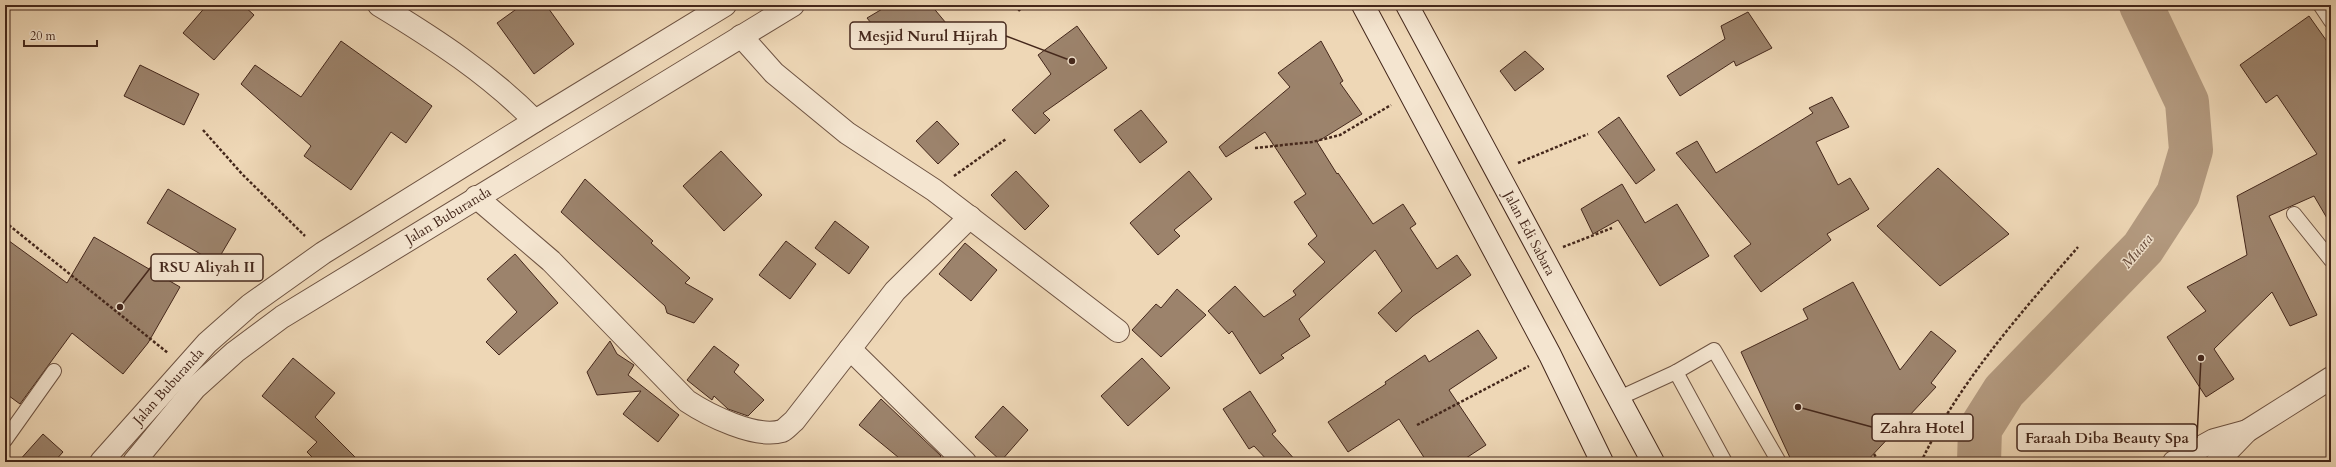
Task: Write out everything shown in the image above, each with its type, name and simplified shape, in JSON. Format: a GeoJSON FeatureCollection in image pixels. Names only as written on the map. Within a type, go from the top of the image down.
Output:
{"type":"FeatureCollection","features":[{"type":"Feature","properties":{"kind":"street"},"geometry":{"type":"LineString","coordinates":[[379,5],[485,74],[512,97],[535,121]]}},
{"type":"Feature","properties":{"kind":"street","name":"Jalan Buburanda"},"geometry":{"type":"LineString","coordinates":[[101,462],[207,343],[250,305],[323,254],[535,121],[725,5]]}},
{"type":"Feature","properties":{"kind":"street","name":"Jalan Buburanda"},"geometry":{"type":"LineString","coordinates":[[134,462],[195,388],[236,352],[282,317],[476,197],[793,5]]}},
{"type":"Feature","properties":{"kind":"street"},"geometry":{"type":"LineString","coordinates":[[1363,5],[1550,355],[1602,462]]}},
{"type":"Feature","properties":{"kind":"street","name":"Jalan Edi Sabara"},"geometry":{"type":"LineString","coordinates":[[1407,5],[1617,399],[1653,462]]}},
{"type":"Feature","properties":{"kind":"street"},"geometry":{"type":"LineString","coordinates":[[741,36],[757,56],[793,90],[864,145],[934,190],[1118,332]]}},
{"type":"Feature","properties":{"kind":"street"},"geometry":{"type":"LineString","coordinates":[[476,197],[551,261],[687,401],[706,413],[759,431],[783,430],[794,421],[895,291],[970,218]]}},
{"type":"Feature","properties":{"kind":"street"},"geometry":{"type":"LineString","coordinates":[[850,349],[965,462]]}},
{"type":"Feature","properties":{"kind":"street"},"geometry":{"type":"LineString","coordinates":[[2217,462],[2247,431],[2331,378]]}},
{"type":"Feature","properties":{"kind":"street"},"geometry":{"type":"LineString","coordinates":[[2174,462],[2214,440],[2247,431]]}},
{"type":"Feature","properties":{"kind":"lane"},"geometry":{"type":"LineString","coordinates":[[2322,6],[2331,21]]}},
{"type":"Feature","properties":{"kind":"lane"},"geometry":{"type":"LineString","coordinates":[[2294,214],[2331,260]]}},
{"type":"Feature","properties":{"kind":"lane"},"geometry":{"type":"LineString","coordinates":[[1617,399],[1676,372],[1714,350],[1779,462]]}},
{"type":"Feature","properties":{"kind":"lane"},"geometry":{"type":"LineString","coordinates":[[5,440],[54,371]]}},
{"type":"Feature","properties":{"kind":"lane"},"geometry":{"type":"LineString","coordinates":[[1676,372],[1725,462]]}},
{"type":"Feature","properties":{"kind":"path"},"geometry":{"type":"LineString","coordinates":[[1015,5],[1020,11]]}},
{"type":"Feature","properties":{"kind":"path"},"geometry":{"type":"LineString","coordinates":[[1255,148],[1312,142],[1340,135],[1410,93]]}},
{"type":"Feature","properties":{"kind":"path"},"geometry":{"type":"LineString","coordinates":[[202,130],[242,174],[323,254]]}},
{"type":"Feature","properties":{"kind":"path"},"geometry":{"type":"LineString","coordinates":[[1497,172],[1588,134]]}},
{"type":"Feature","properties":{"kind":"path"},"geometry":{"type":"LineString","coordinates":[[934,190],[1006,139]]}},
{"type":"Feature","properties":{"kind":"path"},"geometry":{"type":"LineString","coordinates":[[5,222],[185,367]]}},
{"type":"Feature","properties":{"kind":"path"},"geometry":{"type":"LineString","coordinates":[[1542,256],[1612,228]]}},
{"type":"Feature","properties":{"kind":"path"},"geometry":{"type":"LineString","coordinates":[[1921,462],[1934,433],[1997,342],[2078,247]]}},
{"type":"Feature","properties":{"kind":"path"},"geometry":{"type":"LineString","coordinates":[[1417,425],[1550,355]]}},
{"type":"Feature","properties":{"kind":"path"},"geometry":{"type":"LineString","coordinates":[[1874,454],[1879,462]]}},
{"type":"Feature","properties":{"kind":"building"},"geometry":{"type":"Polygon","coordinates":[[[207,5],[243,5],[254,15],[214,60],[183,33],[207,5]]]}},
{"type":"Feature","properties":{"kind":"building"},"geometry":{"type":"Polygon","coordinates":[[[522,5],[546,5],[574,44],[534,74],[497,23],[522,5]]]}},
{"type":"Feature","properties":{"kind":"building"},"geometry":{"type":"Polygon","coordinates":[[[889,5],[931,5],[946,23],[926,38],[923,34],[891,48],[867,18],[889,5]]]}},
{"type":"Feature","properties":{"kind":"building"},"geometry":{"type":"Polygon","coordinates":[[[1748,12],[1772,48],[1736,66],[1734,61],[1680,96],[1667,76],[1725,39],[1721,26],[1748,12]]]}},
{"type":"Feature","properties":{"kind":"building"},"geometry":{"type":"Polygon","coordinates":[[[2309,16],[2331,47],[2331,225],[2314,196],[2269,216],[2317,315],[2290,326],[2272,292],[2214,349],[2234,379],[2206,397],[2167,337],[2206,311],[2187,287],[2247,255],[2237,196],[2317,154],[2277,95],[2266,103],[2240,65],[2309,16]]]}},
{"type":"Feature","properties":{"kind":"building"},"geometry":{"type":"Polygon","coordinates":[[[1077,26],[1107,68],[1043,113],[1050,120],[1035,134],[1012,110],[1051,74],[1038,55],[1077,26]]]}},
{"type":"Feature","properties":{"kind":"building"},"geometry":{"type":"Polygon","coordinates":[[[341,41],[432,106],[406,143],[391,132],[351,190],[304,156],[311,146],[241,84],[255,65],[301,97],[341,41]]]}},
{"type":"Feature","properties":{"kind":"building"},"geometry":{"type":"Polygon","coordinates":[[[1321,41],[1343,81],[1340,83],[1362,114],[1317,142],[1337,174],[1338,173],[1373,224],[1403,204],[1416,224],[1410,228],[1437,269],[1457,255],[1471,275],[1413,316],[1396,332],[1378,313],[1402,291],[1375,250],[1299,319],[1310,336],[1281,355],[1284,358],[1260,374],[1232,331],[1229,334],[1208,311],[1235,286],[1264,317],[1296,295],[1293,291],[1325,262],[1308,244],[1317,236],[1294,202],[1306,194],[1265,132],[1226,157],[1219,147],[1290,87],[1278,73],[1321,41]]]}},
{"type":"Feature","properties":{"kind":"building"},"geometry":{"type":"Polygon","coordinates":[[[1525,51],[1544,69],[1515,91],[1500,71],[1525,51]]]}},
{"type":"Feature","properties":{"kind":"building"},"geometry":{"type":"Polygon","coordinates":[[[140,65],[199,94],[184,125],[124,96],[140,65]]]}},
{"type":"Feature","properties":{"kind":"building"},"geometry":{"type":"Polygon","coordinates":[[[1832,97],[1849,127],[1816,142],[1838,185],[1850,178],[1869,209],[1827,234],[1831,240],[1761,292],[1734,256],[1751,244],[1676,153],[1697,141],[1716,173],[1813,113],[1809,108],[1832,97]]]}},
{"type":"Feature","properties":{"kind":"building"},"geometry":{"type":"Polygon","coordinates":[[[1141,110],[1167,142],[1140,163],[1114,130],[1141,110]]]}},
{"type":"Feature","properties":{"kind":"building"},"geometry":{"type":"Polygon","coordinates":[[[1619,117],[1655,170],[1636,184],[1598,132],[1619,117]]]}},
{"type":"Feature","properties":{"kind":"building"},"geometry":{"type":"Polygon","coordinates":[[[937,121],[959,144],[938,164],[916,141],[937,121]]]}},
{"type":"Feature","properties":{"kind":"building"},"geometry":{"type":"Polygon","coordinates":[[[721,151],[762,195],[724,231],[683,186],[721,151]]]}},
{"type":"Feature","properties":{"kind":"building"},"geometry":{"type":"Polygon","coordinates":[[[1938,168],[2009,234],[1940,286],[1877,226],[1938,168]]]}},
{"type":"Feature","properties":{"kind":"building"},"geometry":{"type":"Polygon","coordinates":[[[1016,171],[1049,206],[1025,230],[991,195],[1016,171]]]}},
{"type":"Feature","properties":{"kind":"building"},"geometry":{"type":"Polygon","coordinates":[[[1189,171],[1212,199],[1174,230],[1180,236],[1158,255],[1130,223],[1189,171]]]}},
{"type":"Feature","properties":{"kind":"building"},"geometry":{"type":"Polygon","coordinates":[[[585,179],[653,241],[651,243],[690,278],[685,283],[713,299],[694,323],[667,313],[665,306],[561,212],[585,179]]]}},
{"type":"Feature","properties":{"kind":"building"},"geometry":{"type":"Polygon","coordinates":[[[1622,184],[1645,223],[1677,204],[1709,256],[1660,286],[1618,220],[1593,234],[1581,209],[1622,184]]]}},
{"type":"Feature","properties":{"kind":"building"},"geometry":{"type":"Polygon","coordinates":[[[168,189],[236,229],[216,263],[147,223],[168,189]]]}},
{"type":"Feature","properties":{"kind":"building"},"geometry":{"type":"Polygon","coordinates":[[[835,221],[869,247],[849,274],[815,248],[835,221]]]}},
{"type":"Feature","properties":{"kind":"building"},"geometry":{"type":"Polygon","coordinates":[[[94,237],[180,287],[148,343],[123,374],[72,333],[20,404],[5,393],[5,238],[67,283],[94,237]]]}},
{"type":"Feature","properties":{"kind":"building"},"geometry":{"type":"Polygon","coordinates":[[[786,241],[816,264],[790,299],[759,275],[786,241]]]}},
{"type":"Feature","properties":{"kind":"building"},"geometry":{"type":"Polygon","coordinates":[[[965,243],[997,270],[971,301],[939,274],[965,243]]]}},
{"type":"Feature","properties":{"kind":"building"},"geometry":{"type":"Polygon","coordinates":[[[515,254],[558,303],[499,355],[486,342],[517,312],[487,279],[515,254]]]}},
{"type":"Feature","properties":{"kind":"building"},"geometry":{"type":"Polygon","coordinates":[[[1853,282],[1900,370],[1931,331],[1956,351],[1931,383],[1936,387],[1866,462],[1792,462],[1741,352],[1808,319],[1803,309],[1853,282]]]}},
{"type":"Feature","properties":{"kind":"building"},"geometry":{"type":"Polygon","coordinates":[[[1177,289],[1206,315],[1161,357],[1132,330],[1156,304],[1161,308],[1177,289]]]}},
{"type":"Feature","properties":{"kind":"building"},"geometry":{"type":"Polygon","coordinates":[[[1478,330],[1497,358],[1449,390],[1486,445],[1460,462],[1427,462],[1399,419],[1348,452],[1328,422],[1386,384],[1385,382],[1425,355],[1429,362],[1478,330]]]}},
{"type":"Feature","properties":{"kind":"building"},"geometry":{"type":"Polygon","coordinates":[[[610,341],[617,354],[634,365],[628,375],[679,415],[658,442],[623,414],[641,391],[597,395],[587,372],[610,341]]]}},
{"type":"Feature","properties":{"kind":"building"},"geometry":{"type":"Polygon","coordinates":[[[714,346],[739,365],[734,372],[764,400],[748,416],[728,409],[714,396],[712,400],[687,380],[714,346]]]}},
{"type":"Feature","properties":{"kind":"building"},"geometry":{"type":"Polygon","coordinates":[[[293,358],[335,393],[315,417],[360,462],[317,462],[307,452],[317,442],[262,396],[293,358]]]}},
{"type":"Feature","properties":{"kind":"building"},"geometry":{"type":"Polygon","coordinates":[[[1142,358],[1170,388],[1128,426],[1101,396],[1142,358]]]}},
{"type":"Feature","properties":{"kind":"building"},"geometry":{"type":"Polygon","coordinates":[[[1250,391],[1276,431],[1272,434],[1297,462],[1269,462],[1254,446],[1249,449],[1223,409],[1250,391]]]}},
{"type":"Feature","properties":{"kind":"building"},"geometry":{"type":"Polygon","coordinates":[[[881,399],[941,456],[935,462],[904,462],[859,425],[881,399]]]}},
{"type":"Feature","properties":{"kind":"building"},"geometry":{"type":"Polygon","coordinates":[[[1003,406],[1028,430],[1001,461],[975,437],[1003,406]]]}},
{"type":"Feature","properties":{"kind":"building"},"geometry":{"type":"Polygon","coordinates":[[[43,434],[63,452],[54,462],[18,462],[43,434]]]}},
{"type":"Feature","properties":{"kind":"waterway","name":"Muara"},"geometry":{"type":"LineString","coordinates":[[1979,462],[1980,429],[2004,391],[2143,248],[2178,194],[2191,150],[2187,102],[2141,5]]}},
{"type":"Feature","properties":{"kind":"place","name":"Mesjid Nurul Hijrah"},"geometry":{"type":"Point","coordinates":[1072,61]}},
{"type":"Feature","properties":{"kind":"place","name":"RSU Aliyah II"},"geometry":{"type":"Point","coordinates":[120,307]}},
{"type":"Feature","properties":{"kind":"place","name":"Faraah Diba Beauty Spa"},"geometry":{"type":"Point","coordinates":[2201,358]}},
{"type":"Feature","properties":{"kind":"place","name":"Zahra Hotel"},"geometry":{"type":"Point","coordinates":[1798,407]}}]}
